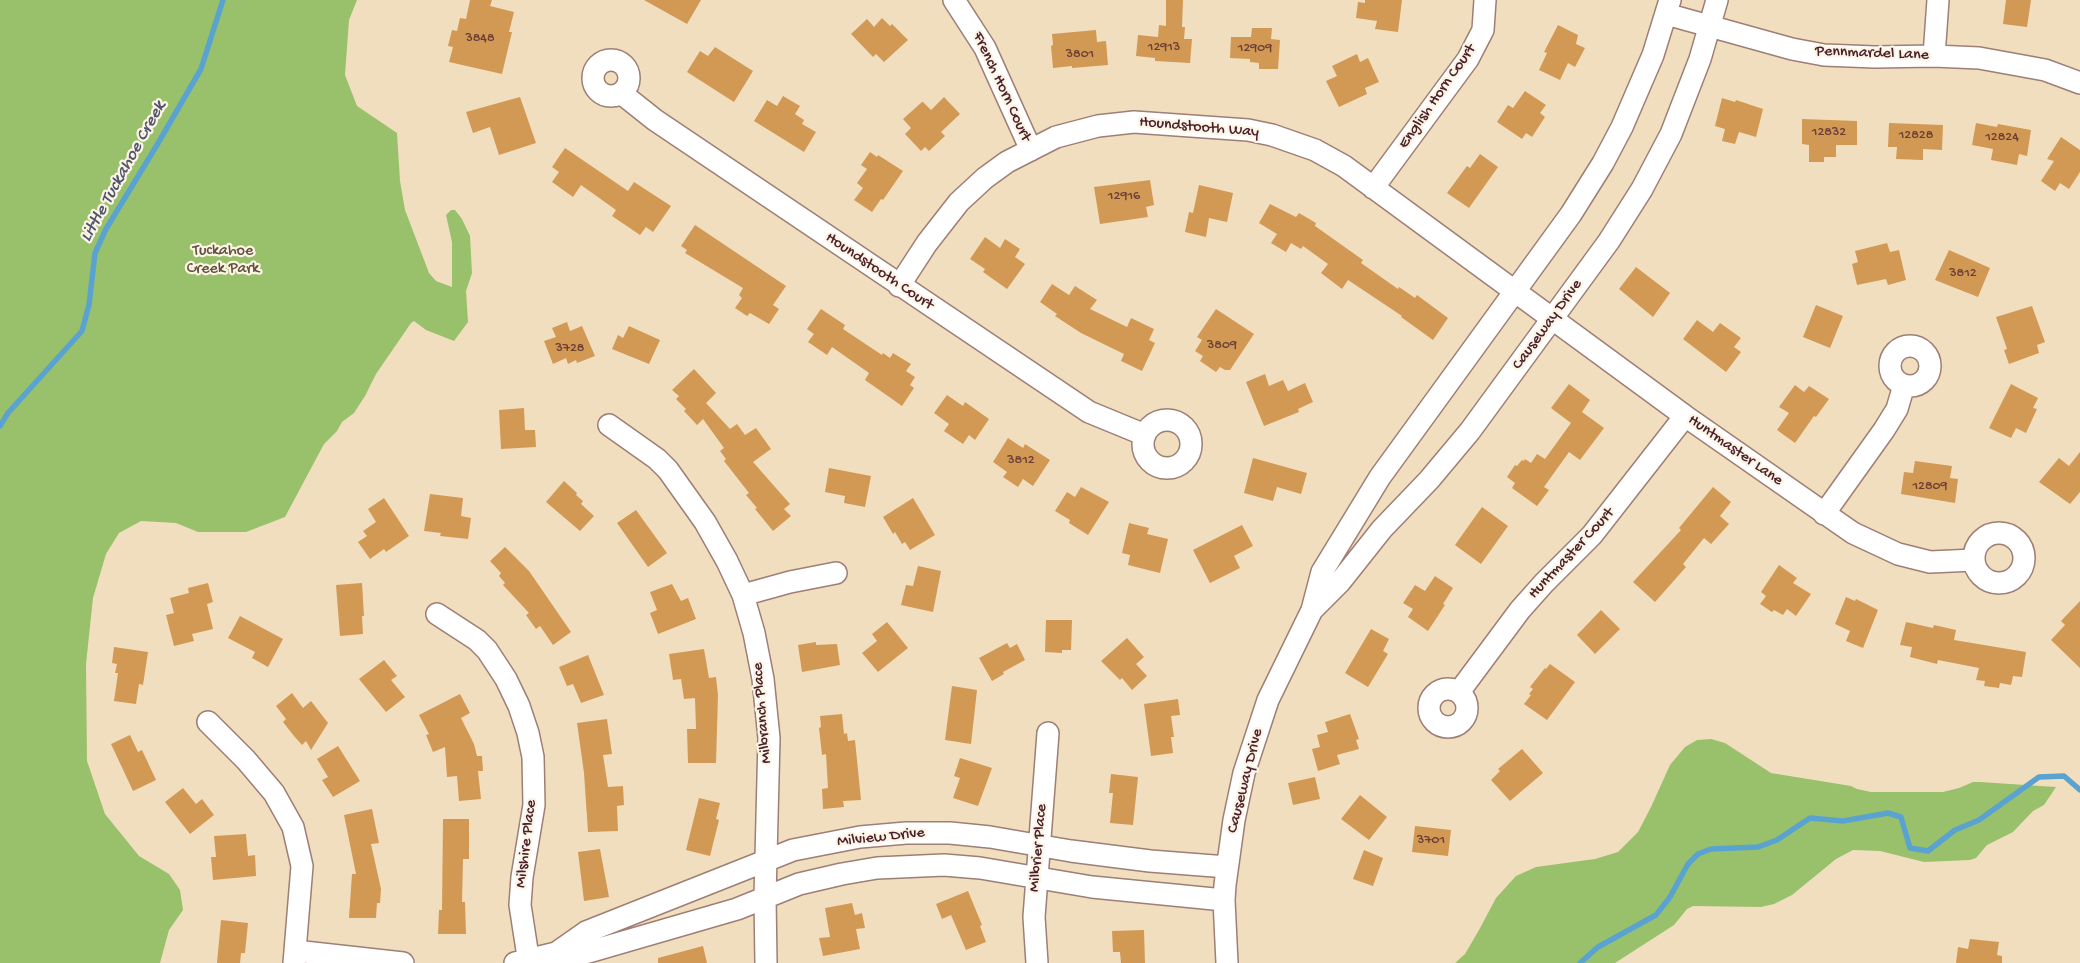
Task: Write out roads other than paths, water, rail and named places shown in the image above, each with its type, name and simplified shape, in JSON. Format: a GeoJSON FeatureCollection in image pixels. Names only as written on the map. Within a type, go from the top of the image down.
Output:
{"type":"FeatureCollection","features":[{"type":"Feature","properties":{"kind":"street","name":"French Horn Court"},"geometry":{"type":"LineString","coordinates":[[954,0],[985,48],[1031,150]]}},
{"type":"Feature","properties":{"kind":"street","name":"English Horn Court"},"geometry":{"type":"LineString","coordinates":[[1373,188],[1468,59],[1483,30],[1485,0]]}},
{"type":"Feature","properties":{"kind":"street","name":"Causeway Drive"},"geometry":{"type":"LineString","coordinates":[[1312,610],[1340,582],[1382,529],[1429,480],[1470,431],[1609,241],[1642,189],[1683,105],[1717,0]]}},
{"type":"Feature","properties":{"kind":"street"},"geometry":{"type":"LineString","coordinates":[[1934,56],[1938,0]]}},
{"type":"Feature","properties":{"kind":"street","name":"Causeway Drive"},"geometry":{"type":"LineString","coordinates":[[1227,963],[1224,900],[1234,820],[1242,782],[1258,728],[1288,657],[1312,610],[1322,572],[1380,477],[1571,214],[1603,163],[1622,127],[1653,55],[1668,7]]}},
{"type":"Feature","properties":{"kind":"street","name":"Pennmardel Lane"},"geometry":{"type":"LineString","coordinates":[[1668,7],[1710,26],[1792,49],[1824,55],[1875,57],[1934,56],[2010,62],[2046,70],[2080,84]]}},
{"type":"Feature","properties":{"kind":"street","name":"Houndstooth Court"},"geometry":{"type":"LineString","coordinates":[[621,93],[655,120],[899,286],[1089,412],[1145,435]]}},
{"type":"Feature","properties":{"kind":"street","name":"Houndstooth Way"},"geometry":{"type":"LineString","coordinates":[[899,286],[927,243],[959,202],[985,178],[1007,162],[1056,137],[1098,126],[1134,122],[1248,130],[1285,138],[1315,150],[1344,166],[1516,291]]}},
{"type":"Feature","properties":{"kind":"street","name":"Huntmaster Lane"},"geometry":{"type":"LineString","coordinates":[[1516,291],[1686,416],[1824,514],[1866,540],[1898,554],[1930,562],[1974,560]]}},
{"type":"Feature","properties":{"kind":"street"},"geometry":{"type":"LineString","coordinates":[[1824,514],[1884,430],[1897,409],[1904,385]]}},
{"type":"Feature","properties":{"kind":"street","name":"Huntmaster Court"},"geometry":{"type":"LineString","coordinates":[[1460,692],[1520,610],[1592,535],[1686,416]]}},
{"type":"Feature","properties":{"kind":"street","name":"Milbranch Place"},"geometry":{"type":"LineString","coordinates":[[609,425],[657,459],[668,470],[705,522],[727,561],[743,595],[764,679],[769,738],[765,897],[766,963]]}},
{"type":"Feature","properties":{"kind":"street"},"geometry":{"type":"LineString","coordinates":[[743,595],[790,582],[836,573]]}},
{"type":"Feature","properties":{"kind":"street","name":"Milshire Place"},"geometry":{"type":"LineString","coordinates":[[437,614],[476,640],[487,650],[506,679],[519,706],[528,733],[533,757],[534,805],[522,877],[520,905],[524,962]]}},
{"type":"Feature","properties":{"kind":"street"},"geometry":{"type":"LineString","coordinates":[[208,722],[246,760],[274,793],[294,827],[302,866],[294,957],[403,963]]}},
{"type":"Feature","properties":{"kind":"street","name":"Milbrier Place"},"geometry":{"type":"LineString","coordinates":[[1037,963],[1034,917],[1048,733]]}},
{"type":"Feature","properties":{"kind":"street","name":"Milview Drive"},"geometry":{"type":"LineString","coordinates":[[524,962],[556,952],[586,932],[766,860],[793,850],[860,837],[906,833],[950,833],[990,836],[1150,861],[1227,867]]}},
{"type":"Feature","properties":{"kind":"street","name":"Milview Drive"},"geometry":{"type":"LineString","coordinates":[[556,952],[585,954],[737,909],[799,884],[842,874],[900,866],[962,867],[1092,888],[1224,900]]}},
{"type":"Feature","properties":{"kind":"waterway","name":"Little Tuckahoe Creek"},"geometry":{"type":"LineString","coordinates":[[0,426],[8,413],[82,331],[89,305],[95,253],[106,229],[201,69],[223,0]]}},
{"type":"Feature","properties":{"kind":"waterway"},"geometry":{"type":"LineString","coordinates":[[1580,963],[1598,947],[1656,915],[1670,897],[1688,864],[1698,854],[1711,849],[1758,847],[1777,840],[1810,818],[1843,821],[1888,813],[1901,817],[1910,848],[1928,851],[1955,830],[1979,820],[2039,777],[2064,776],[2080,790]]}},
{"type":"Feature","properties":{"kind":"park label","name":"Tuckahoe Creek Park"},"geometry":{"type":"Point","coordinates":[223,261]}}]}
